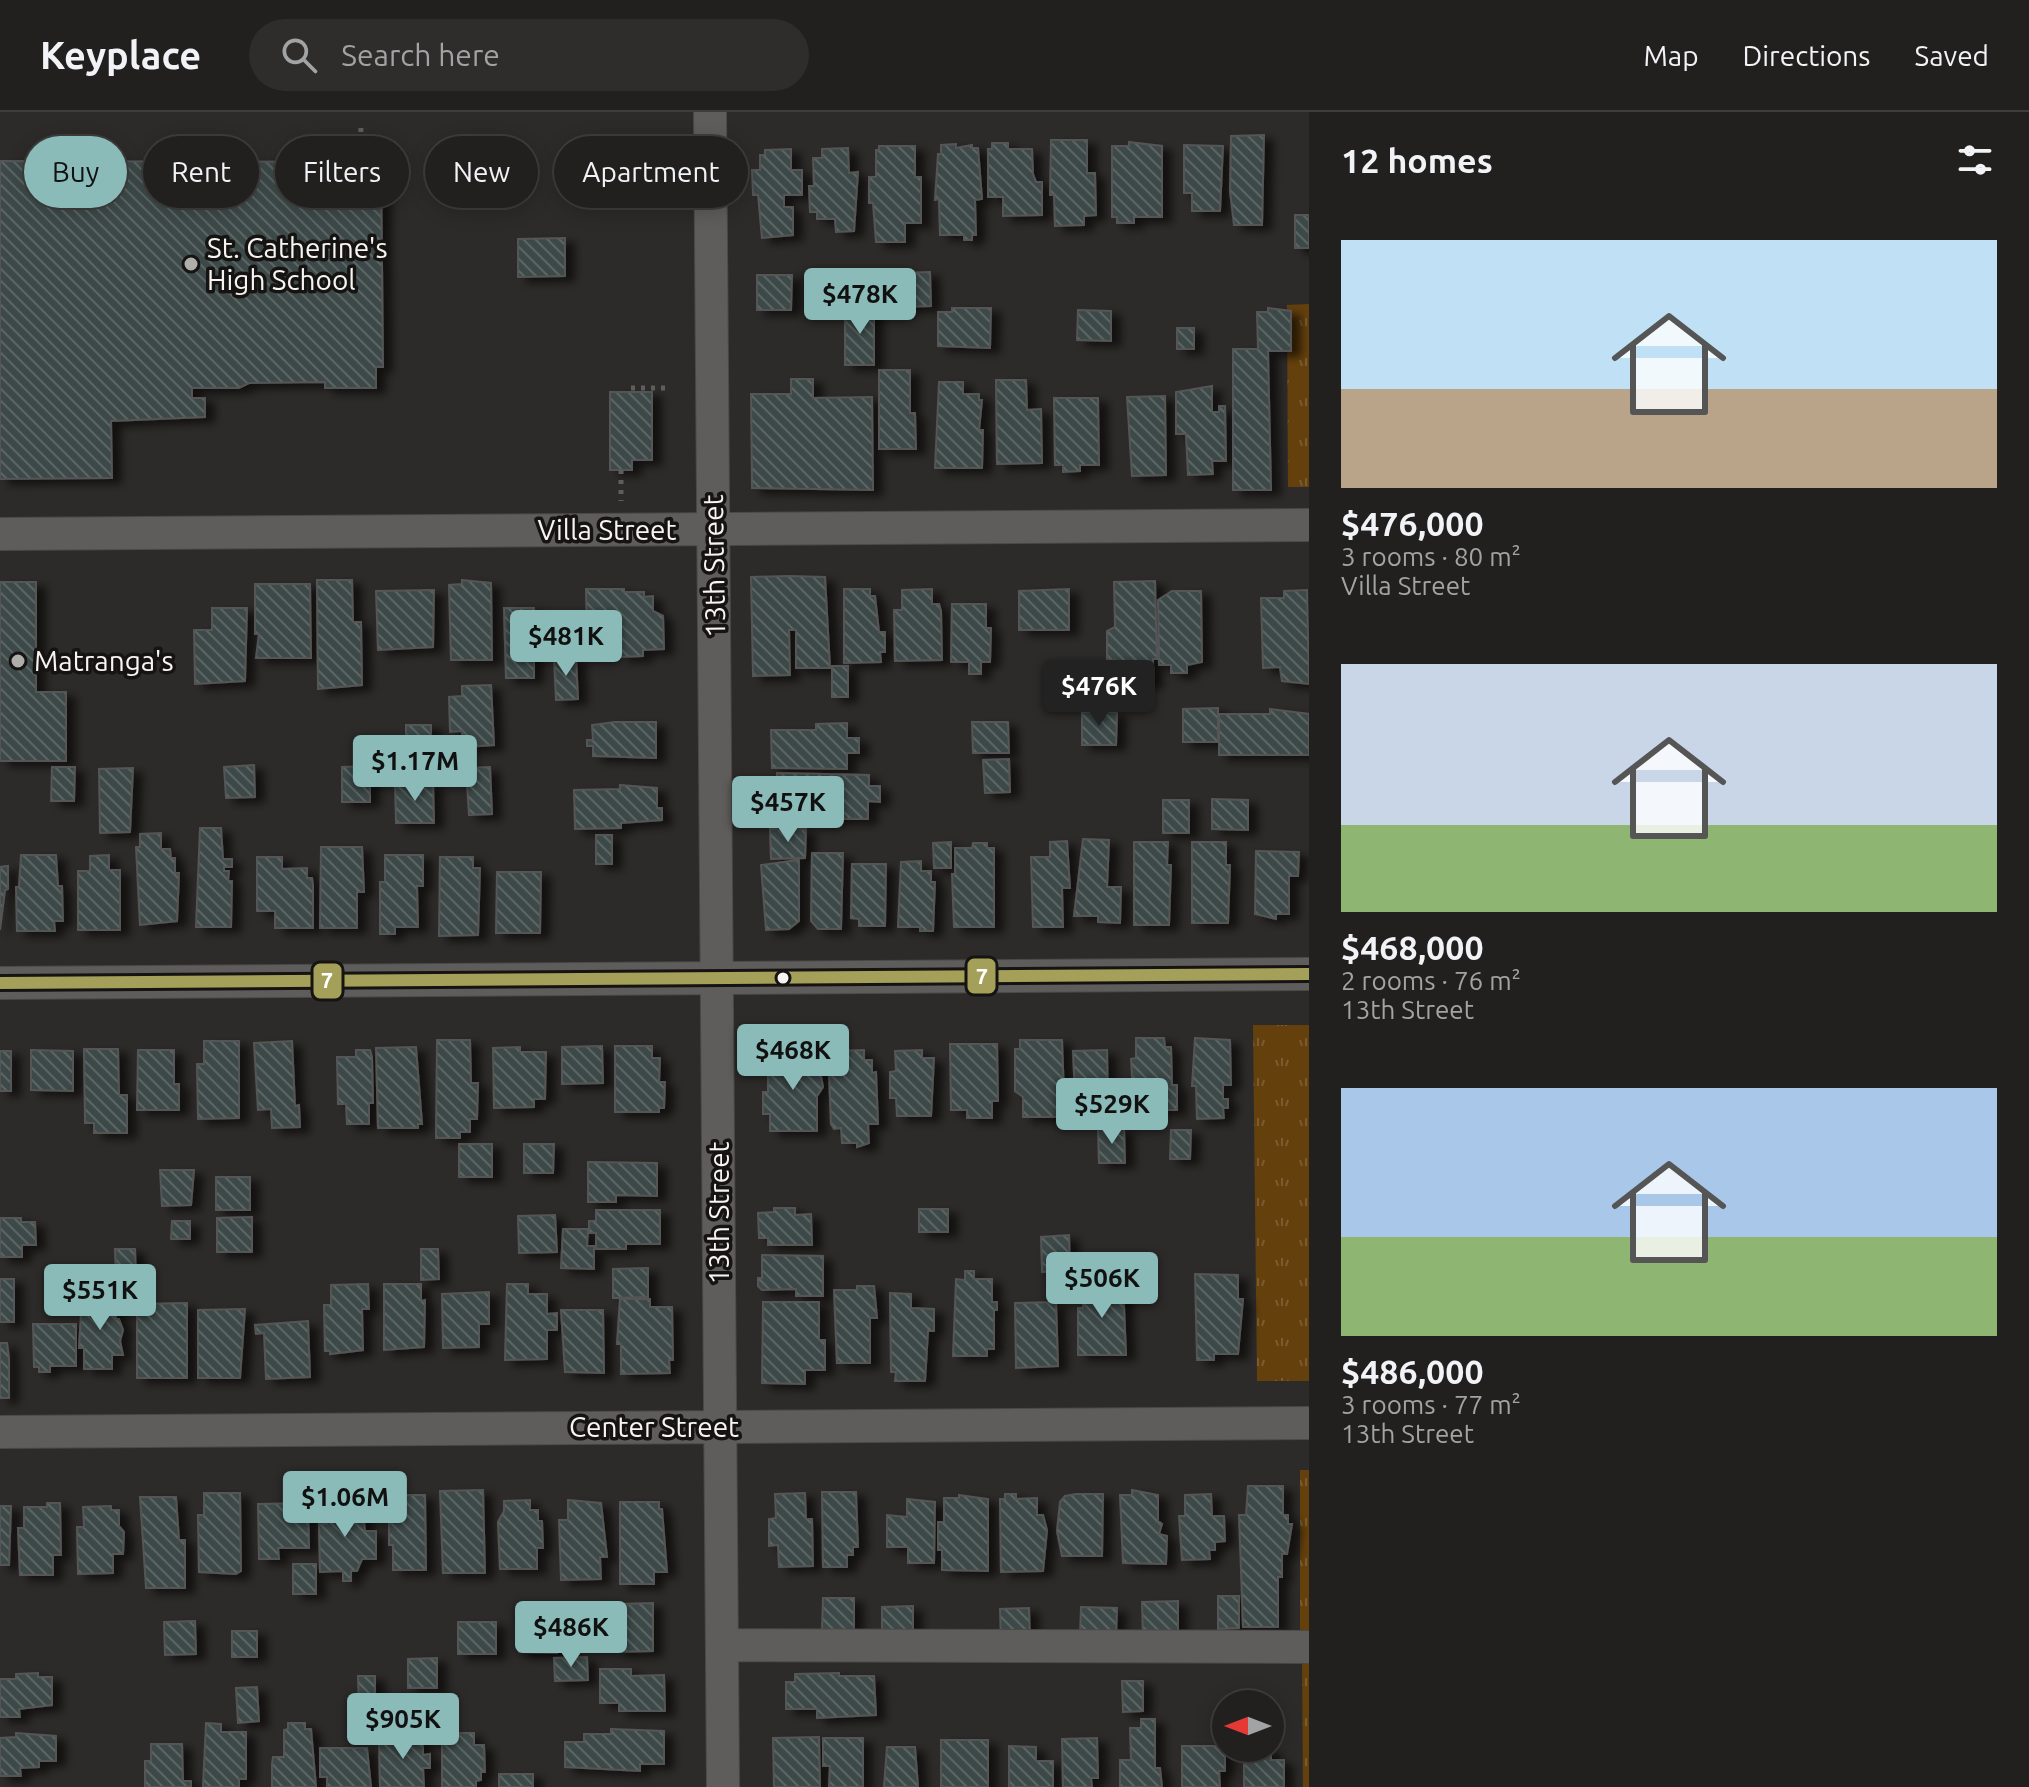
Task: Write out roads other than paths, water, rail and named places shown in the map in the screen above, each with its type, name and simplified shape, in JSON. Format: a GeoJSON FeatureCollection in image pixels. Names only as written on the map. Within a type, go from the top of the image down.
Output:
{"type":"FeatureCollection","features":[{"type":"Feature","properties":{"kind":"street","name":"13th Street"},"geometry":{"type":"LineString","coordinates":[[710,112],[723,1787]]}},
{"type":"Feature","properties":{"kind":"street","name":"Villa Street"},"geometry":{"type":"LineString","coordinates":[[0,534],[1309,525]]}},
{"type":"Feature","properties":{"kind":"street"},"geometry":{"type":"LineString","coordinates":[[0,983],[1309,974]]}},
{"type":"Feature","properties":{"kind":"street","name":"Center Street"},"geometry":{"type":"LineString","coordinates":[[0,1432],[1309,1423]]}},
{"type":"Feature","properties":{"kind":"street"},"geometry":{"type":"LineString","coordinates":[[722,1645],[1309,1647]]}},
{"type":"Feature","properties":{"kind":"place","name":"St. Catherine's High School"},"geometry":{"type":"Point","coordinates":[191,264]}},
{"type":"Feature","properties":{"kind":"place","name":"Matranga's"},"geometry":{"type":"Point","coordinates":[18,661]}}]}
